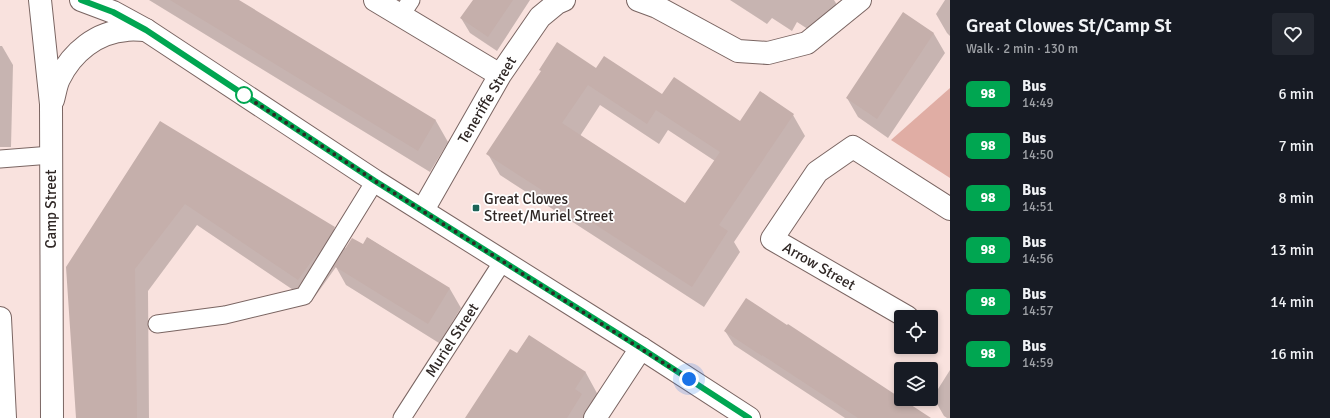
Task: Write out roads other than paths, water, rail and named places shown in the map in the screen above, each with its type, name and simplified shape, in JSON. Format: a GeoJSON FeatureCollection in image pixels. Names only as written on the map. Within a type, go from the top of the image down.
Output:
{"type":"FeatureCollection","features":[{"type":"Feature","properties":{"kind":"main road","name":"Camp Street"},"geometry":{"type":"LineString","coordinates":[[40,0],[51,104],[52,418]]}},
{"type":"Feature","properties":{"kind":"main road"},"geometry":{"type":"LineString","coordinates":[[81,0],[113,12],[146,30],[375,181],[641,348],[749,418]]}},
{"type":"Feature","properties":{"kind":"main road"},"geometry":{"type":"LineString","coordinates":[[375,0],[406,8],[500,75]]}},
{"type":"Feature","properties":{"kind":"main road","name":"Teneriffe Street"},"geometry":{"type":"LineString","coordinates":[[423,210],[500,75],[540,17],[557,3],[564,0]]}},
{"type":"Feature","properties":{"kind":"main road"},"geometry":{"type":"LineString","coordinates":[[638,0],[657,7],[738,51],[768,53],[808,43],[860,0]]}},
{"type":"Feature","properties":{"kind":"main road"},"geometry":{"type":"LineString","coordinates":[[51,104],[59,79],[70,62],[83,47],[97,38],[114,32],[146,30]]}},
{"type":"Feature","properties":{"kind":"main road","name":"Arrow Street"},"geometry":{"type":"LineString","coordinates":[[895,310],[772,239],[817,172],[853,147],[950,209]]}},
{"type":"Feature","properties":{"kind":"main road"},"geometry":{"type":"LineString","coordinates":[[0,318],[5,418]]}},
{"type":"Feature","properties":{"kind":"main road"},"geometry":{"type":"LineString","coordinates":[[595,418],[641,348]]}},
{"type":"Feature","properties":{"kind":"lane"},"geometry":{"type":"LineString","coordinates":[[0,159],[51,155]]}},
{"type":"Feature","properties":{"kind":"lane"},"geometry":{"type":"LineString","coordinates":[[157,324],[225,315],[304,296],[375,181]]}},
{"type":"Feature","properties":{"kind":"lane","name":"Muriel Street"},"geometry":{"type":"LineString","coordinates":[[402,418],[503,261]]}},
{"type":"Feature","properties":{"kind":"place","name":"Great Clowes Street/Muriel Street"},"geometry":{"type":"Point","coordinates":[476,208]}}]}
